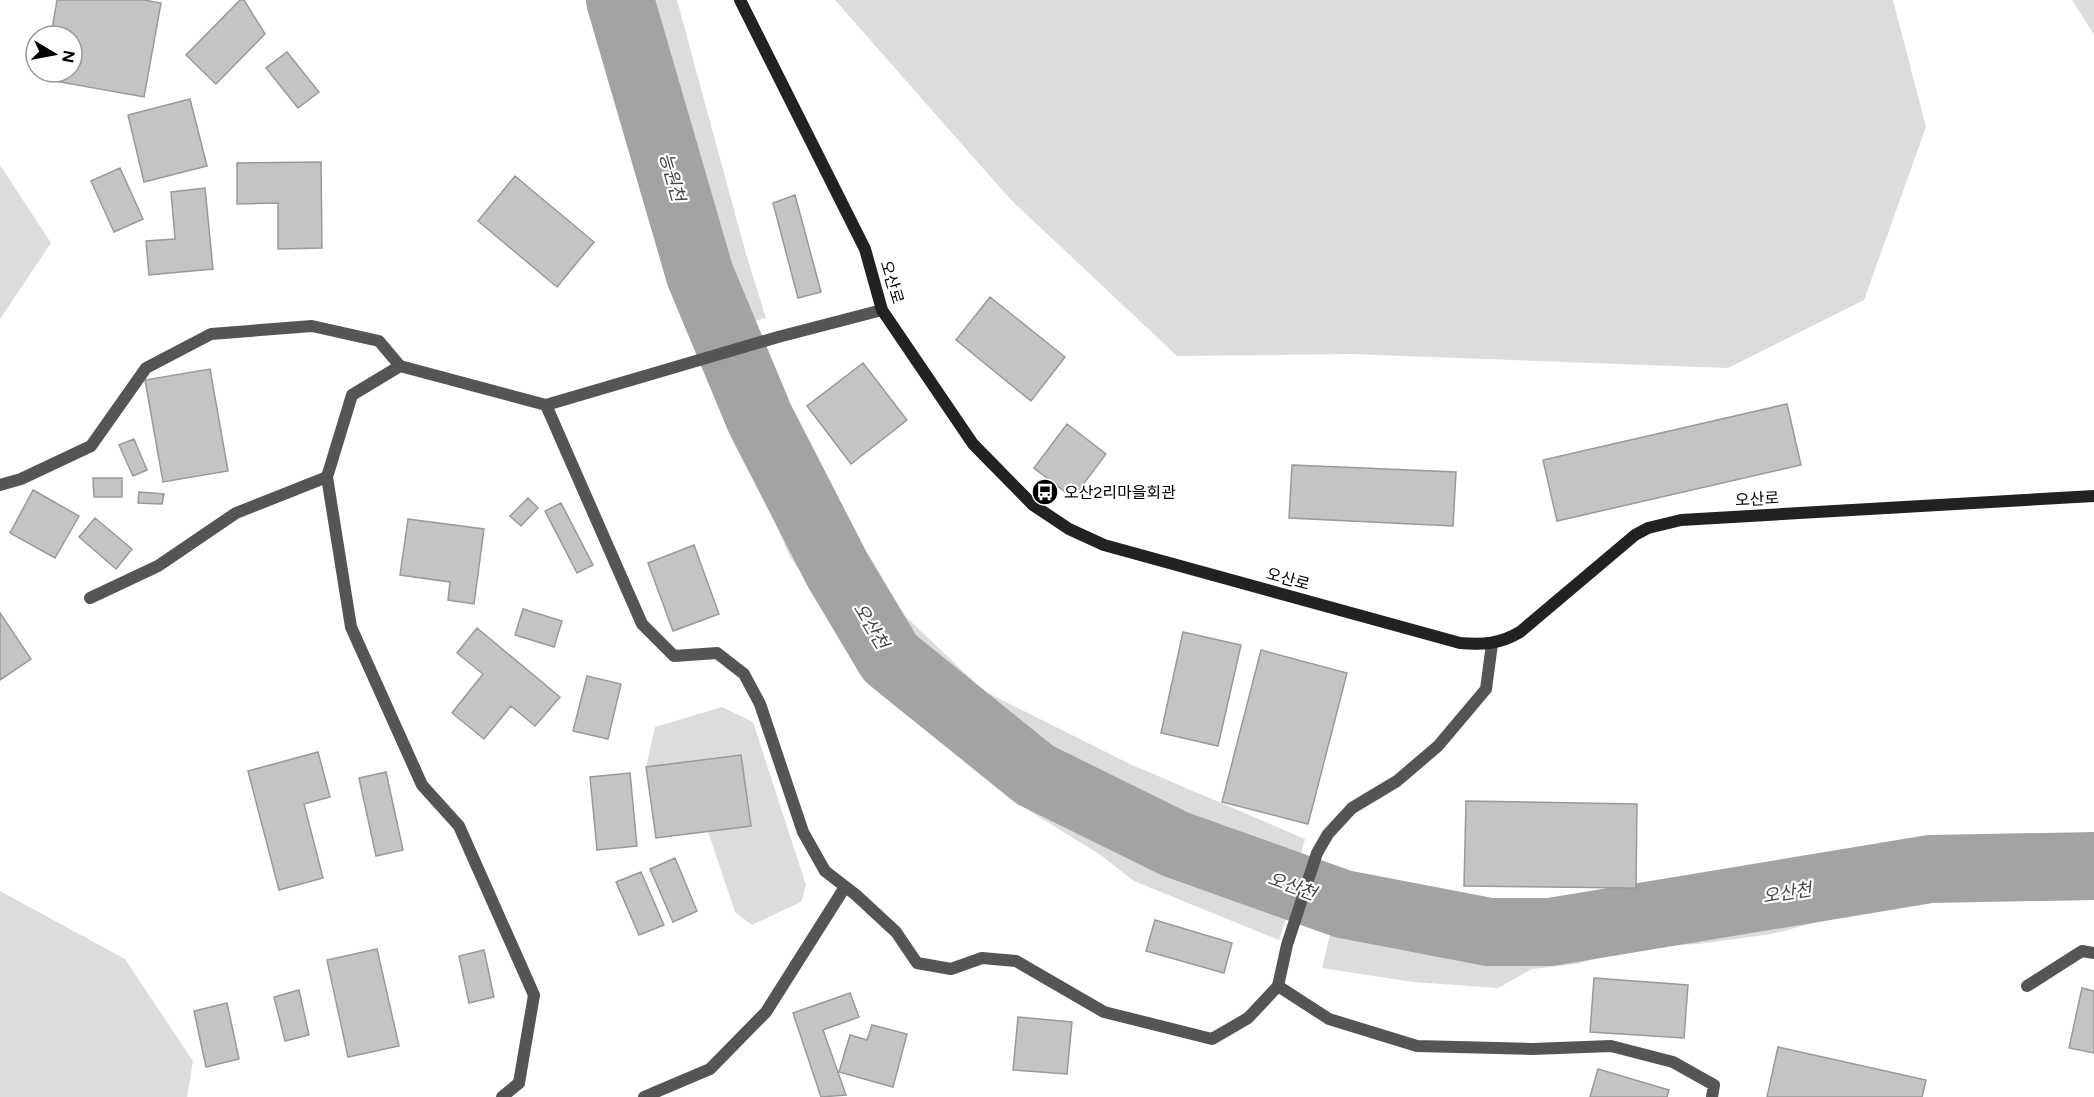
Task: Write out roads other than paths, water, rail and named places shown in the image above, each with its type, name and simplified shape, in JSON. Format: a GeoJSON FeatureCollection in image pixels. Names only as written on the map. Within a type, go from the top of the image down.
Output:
{"type":"FeatureCollection","features":[{"type":"Feature","properties":{"kind":"street","name":"오산로"},"geometry":{"type":"LineString","coordinates":[[740,0],[865,249],[882,310],[973,444],[1033,505],[1069,529],[1104,545],[1460,643],[1492,644],[1520,632],[1628,540],[1648,528],[1664,523],[1692,519],[2094,496]]}},
{"type":"Feature","properties":{"kind":"street"},"geometry":{"type":"LineString","coordinates":[[0,484],[21,480],[91,446],[146,369],[211,334],[312,326],[378,341],[400,366],[546,405],[778,337],[882,310]]}},
{"type":"Feature","properties":{"kind":"street"},"geometry":{"type":"LineString","coordinates":[[400,366],[352,395],[327,477],[351,627],[422,785],[459,826],[534,995],[519,1083],[502,1097]]}},
{"type":"Feature","properties":{"kind":"street"},"geometry":{"type":"LineString","coordinates":[[546,405],[642,624],[674,656],[717,653],[744,674],[760,704],[802,832],[825,871],[896,932],[917,963],[951,969],[982,958],[1016,961],[1104,1012],[1212,1039],[1248,1018],[1278,986],[1287,945],[1317,853],[1328,834],[1352,808],[1397,781],[1438,746],[1486,689],[1492,644]]}},
{"type":"Feature","properties":{"kind":"street"},"geometry":{"type":"LineString","coordinates":[[90,598],[158,566],[236,513],[327,477]]}},
{"type":"Feature","properties":{"kind":"street"},"geometry":{"type":"LineString","coordinates":[[644,1097],[710,1068],[766,1012],[845,887]]}},
{"type":"Feature","properties":{"kind":"street"},"geometry":{"type":"LineString","coordinates":[[2027,986],[2082,951],[2094,952]]}},
{"type":"Feature","properties":{"kind":"street"},"geometry":{"type":"LineString","coordinates":[[1278,986],[1329,1018],[1417,1046],[1533,1049],[1611,1046],[1673,1062],[1714,1085],[1712,1097]]}},
{"type":"Feature","properties":{"kind":"waterway","name":"오산천"},"geometry":{"type":"LineString","coordinates":[[620,0],[700,275],[760,419],[837,569],[890,658],[1035,775],[1175,844],[1343,904],[1489,932],[1550,932],[1930,869],[2094,866]]}},
{"type":"Feature","properties":{"kind":"place","name":"오산2리마을회관"},"geometry":{"type":"Point","coordinates":[1045,492]}},
{"type":"Feature","properties":{"kind":"water label","name":"능원천"},"geometry":{"type":"Point","coordinates":[672,177]}}]}
